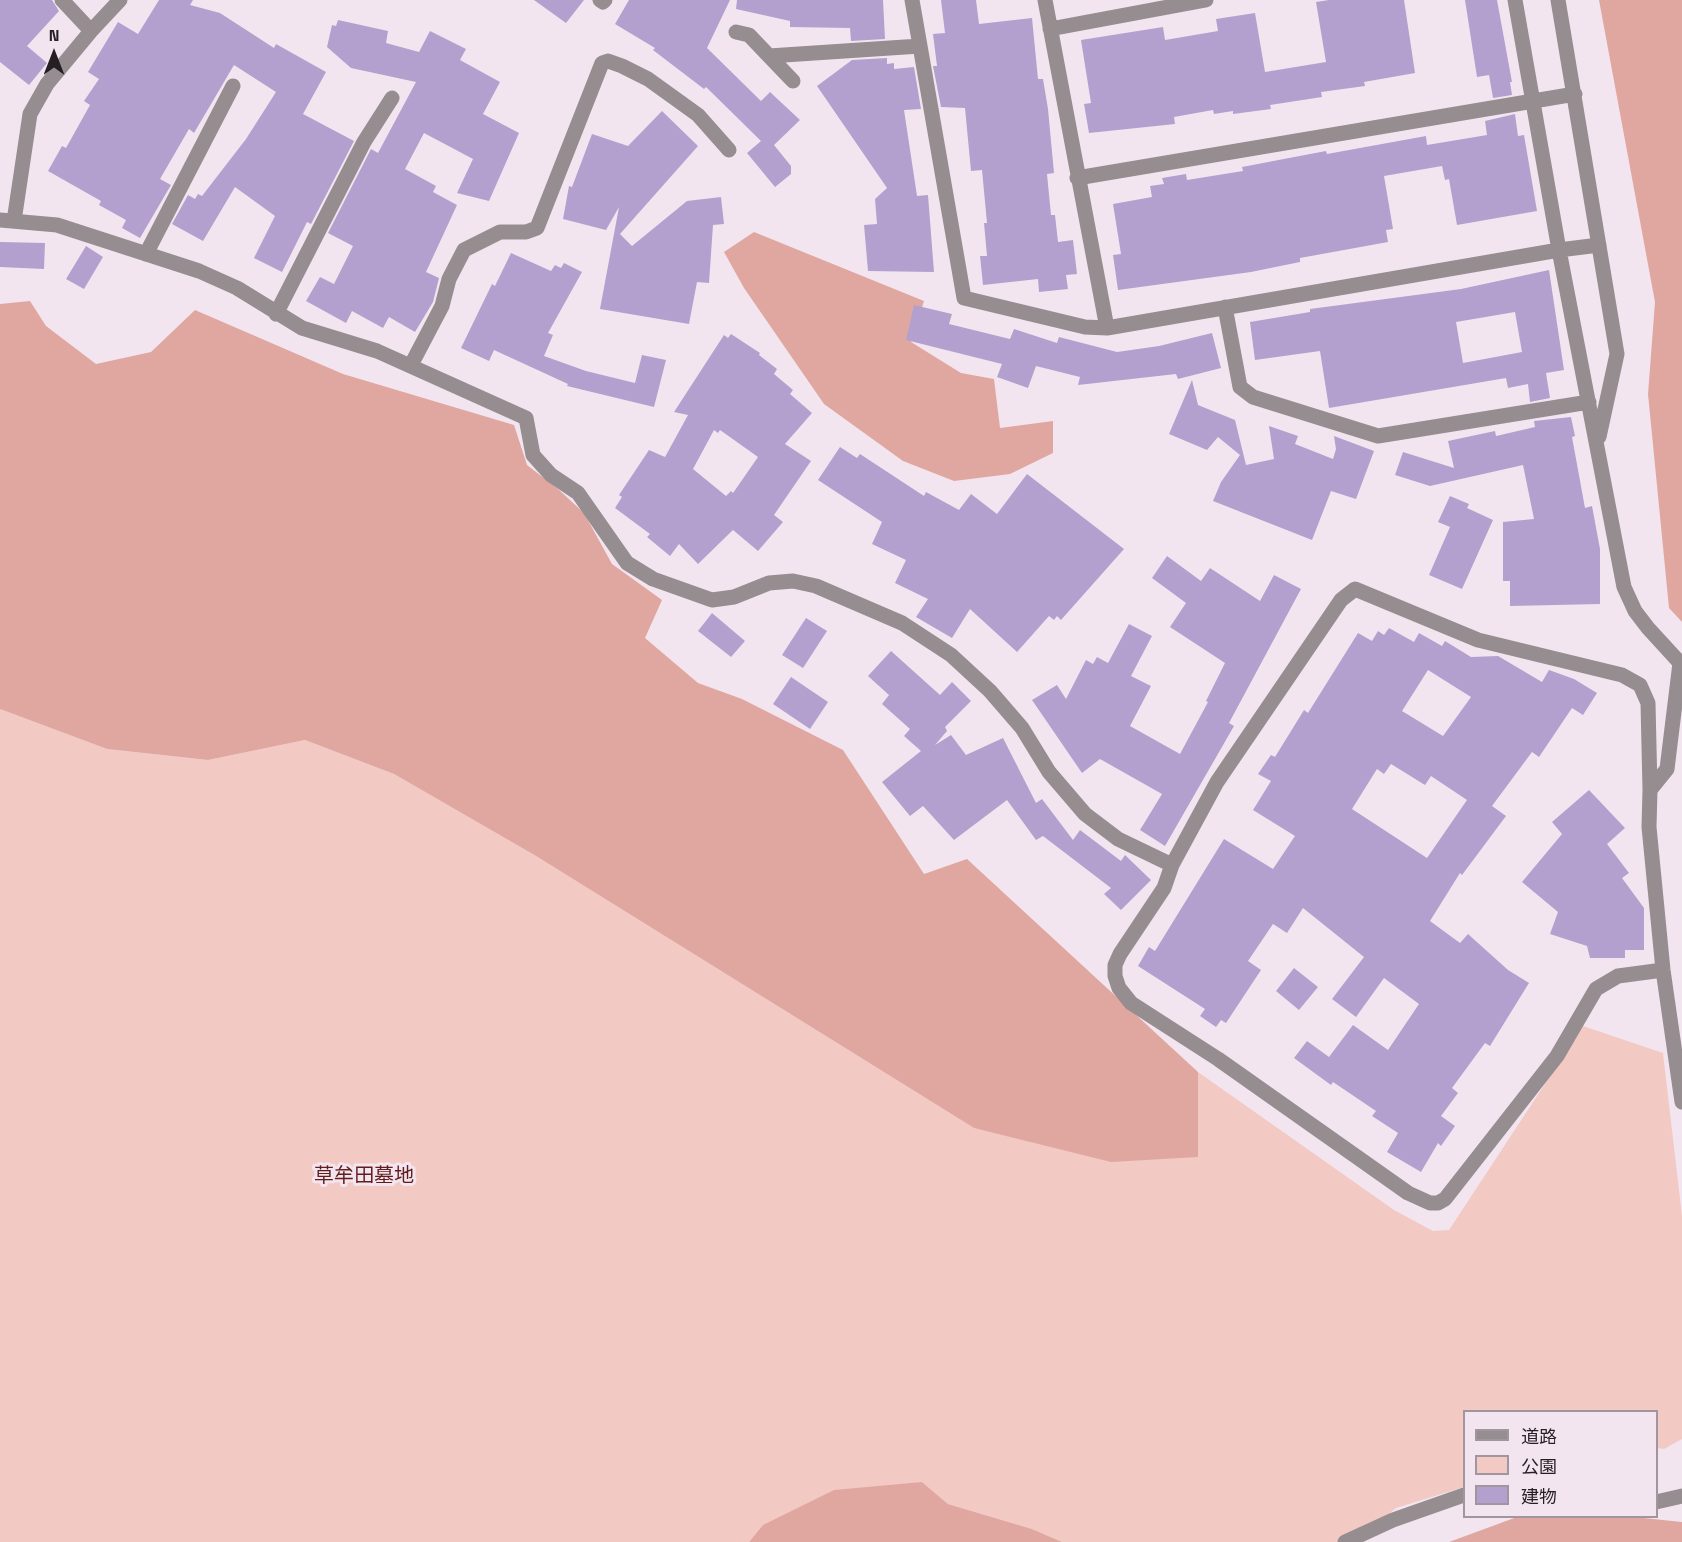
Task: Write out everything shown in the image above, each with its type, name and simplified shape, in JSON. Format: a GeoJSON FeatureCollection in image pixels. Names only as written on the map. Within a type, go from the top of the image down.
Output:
{"type":"FeatureCollection","features":[{"type":"Feature","properties":{"kind":"street"},"geometry":{"type":"LineString","coordinates":[[62,0],[91,31]]}},
{"type":"Feature","properties":{"kind":"street"},"geometry":{"type":"LineString","coordinates":[[120,0],[47,84],[30,114],[7,221],[57,225],[199,271],[237,288],[302,328],[377,351],[526,418],[532,454],[551,475],[578,493],[627,563],[653,579],[712,600],[734,597],[769,583],[793,581],[816,586],[902,623],[951,655],[990,691],[1022,728],[1049,772],[1084,814],[1118,839],[1172,865]]}},
{"type":"Feature","properties":{"kind":"street"},"geometry":{"type":"LineString","coordinates":[[600,0],[603,2],[604,0]]}},
{"type":"Feature","properties":{"kind":"street"},"geometry":{"type":"LineString","coordinates":[[912,0],[964,298],[1084,327],[1107,328],[1559,249],[1599,245]]}},
{"type":"Feature","properties":{"kind":"street"},"geometry":{"type":"LineString","coordinates":[[1045,0],[1107,328]]}},
{"type":"Feature","properties":{"kind":"street"},"geometry":{"type":"LineString","coordinates":[[1050,28],[1206,0]]}},
{"type":"Feature","properties":{"kind":"street"},"geometry":{"type":"LineString","coordinates":[[1515,0],[1559,249],[1624,588],[1635,611],[1680,663],[1667,769],[1650,790]]}},
{"type":"Feature","properties":{"kind":"street"},"geometry":{"type":"LineString","coordinates":[[1558,0],[1617,354],[1598,444]]}},
{"type":"Feature","properties":{"kind":"street"},"geometry":{"type":"LineString","coordinates":[[736,32],[749,35],[793,81]]}},
{"type":"Feature","properties":{"kind":"street"},"geometry":{"type":"LineString","coordinates":[[769,56],[920,46]]}},
{"type":"Feature","properties":{"kind":"street"},"geometry":{"type":"LineString","coordinates":[[411,365],[442,306],[449,279],[464,250],[500,232],[526,232],[537,228],[602,63],[608,61],[648,79],[698,115],[729,150]]}},
{"type":"Feature","properties":{"kind":"street"},"geometry":{"type":"LineString","coordinates":[[146,254],[233,86]]}},
{"type":"Feature","properties":{"kind":"street"},"geometry":{"type":"LineString","coordinates":[[1077,178],[1575,94]]}},
{"type":"Feature","properties":{"kind":"street"},"geometry":{"type":"LineString","coordinates":[[276,314],[364,142],[392,98]]}},
{"type":"Feature","properties":{"kind":"street"},"geometry":{"type":"LineString","coordinates":[[1225,307],[1240,387],[1253,397],[1378,436],[1589,402]]}},
{"type":"Feature","properties":{"kind":"street"},"geometry":{"type":"LineString","coordinates":[[1663,970],[1618,976],[1596,989],[1557,1056],[1445,1199],[1438,1203],[1430,1203],[1408,1193],[1218,1059],[1125,997],[1115,976],[1115,965],[1164,888],[1172,865],[1218,782],[1341,600],[1355,589],[1478,640],[1622,675],[1640,685],[1648,703],[1649,827],[1663,970],[1682,1102]]}},
{"type":"Feature","properties":{"kind":"street"},"geometry":{"type":"LineString","coordinates":[[1346,1542],[1393,1520],[1463,1495]]}},
{"type":"Feature","properties":{"kind":"street"},"geometry":{"type":"LineString","coordinates":[[1658,1502],[1682,1496]]}},
{"type":"Feature","properties":{"kind":"green space","name":"草牟田墓地"},"geometry":{"type":"Polygon","coordinates":[[[0,709],[107,749],[208,760],[305,740],[394,774],[536,856],[974,1128],[1198,1156],[1198,1072],[1394,1210],[1433,1231],[1449,1230],[1583,1026],[1663,1053],[1682,1216],[1682,1439],[1664,1449],[1658,1448],[1658,1410],[1463,1410],[1463,1487],[1396,1508],[1353,1542],[1062,1542],[1032,1529],[948,1504],[922,1482],[764,1525],[749,1542],[0,1542],[0,709]]]}},
{"type":"Feature","properties":{"kind":"shaded area"},"geometry":{"type":"Polygon","coordinates":[[[1599,0],[1682,0],[1682,622],[1669,608],[1648,394],[1655,302],[1599,0]]]}},
{"type":"Feature","properties":{"kind":"shaded area"},"geometry":{"type":"Polygon","coordinates":[[[754,232],[924,301],[911,342],[961,373],[994,379],[1000,428],[1053,421],[1053,453],[1010,474],[954,481],[903,461],[824,404],[744,288],[724,252],[754,232]]]}},
{"type":"Feature","properties":{"kind":"shaded area"},"geometry":{"type":"Polygon","coordinates":[[[30,301],[46,326],[96,364],[151,352],[195,310],[343,374],[514,425],[527,465],[584,513],[612,564],[662,600],[645,638],[698,683],[742,699],[843,750],[924,874],[967,859],[1198,1072],[1198,1157],[1111,1162],[974,1128],[536,856],[394,774],[305,740],[208,760],[107,749],[0,709],[0,304],[30,301]]]}},
{"type":"Feature","properties":{"kind":"shaded area"},"geometry":{"type":"Polygon","coordinates":[[[922,1482],[948,1504],[1032,1529],[1062,1542],[749,1542],[763,1525],[834,1490],[922,1482]]]}},
{"type":"Feature","properties":{"kind":"shaded area"},"geometry":{"type":"Polygon","coordinates":[[[1514,1518],[1644,1518],[1682,1522],[1682,1542],[1449,1542],[1514,1518]]]}},
{"type":"Feature","properties":{"kind":"building"},"geometry":{"type":"Polygon","coordinates":[[[0,0],[52,0],[59,11],[27,46],[47,63],[29,85],[0,62],[0,0]]]}},
{"type":"Feature","properties":{"kind":"building"},"geometry":{"type":"Polygon","coordinates":[[[159,0],[193,0],[190,5],[220,13],[274,48],[276,44],[326,72],[303,114],[354,141],[311,224],[307,222],[282,272],[254,258],[275,216],[235,187],[203,241],[172,224],[188,195],[195,199],[198,194],[202,196],[246,139],[276,92],[234,65],[194,133],[189,129],[160,179],[171,185],[140,238],[122,228],[126,220],[99,205],[101,201],[48,171],[62,146],[66,148],[90,105],[84,101],[99,79],[88,72],[118,22],[138,34],[159,0]]]}},
{"type":"Feature","properties":{"kind":"building"},"geometry":{"type":"Polygon","coordinates":[[[534,0],[584,0],[566,23],[534,0]]]}},
{"type":"Feature","properties":{"kind":"building"},"geometry":{"type":"Polygon","coordinates":[[[629,0],[730,0],[707,48],[761,101],[770,92],[800,120],[774,145],[791,166],[791,174],[775,187],[747,153],[761,141],[706,87],[704,89],[653,50],[655,48],[615,24],[629,0]]]}},
{"type":"Feature","properties":{"kind":"building"},"geometry":{"type":"Polygon","coordinates":[[[737,0],[883,0],[885,39],[851,41],[850,28],[790,27],[790,21],[736,9],[737,0]]]}},
{"type":"Feature","properties":{"kind":"building"},"geometry":{"type":"Polygon","coordinates":[[[941,0],[976,0],[979,24],[1032,18],[1038,79],[1043,79],[1048,109],[1054,173],[1047,174],[1051,215],[1055,215],[1058,242],[1073,240],[1077,274],[1066,275],[1068,289],[1039,292],[1038,279],[983,285],[980,256],[987,256],[984,223],[987,223],[982,170],[971,171],[965,108],[941,107],[933,66],[937,66],[933,34],[945,33],[941,0]]]}},
{"type":"Feature","properties":{"kind":"building"},"geometry":{"type":"Polygon","coordinates":[[[1404,0],[1415,73],[1364,82],[1365,86],[1321,92],[1322,97],[1270,105],[1271,109],[1233,114],[1233,111],[1214,114],[1213,110],[1174,117],[1175,124],[1089,133],[1084,104],[1091,103],[1081,40],[1163,27],[1165,40],[1218,31],[1216,19],[1255,13],[1265,72],[1326,62],[1316,2],[1404,0]]]}},
{"type":"Feature","properties":{"kind":"building"},"geometry":{"type":"Polygon","coordinates":[[[1465,0],[1497,0],[1512,82],[1510,82],[1512,95],[1493,98],[1489,75],[1477,77],[1465,0]]]}},
{"type":"Feature","properties":{"kind":"building"},"geometry":{"type":"Polygon","coordinates":[[[338,20],[388,31],[386,43],[419,52],[430,31],[466,49],[460,60],[500,82],[483,114],[519,133],[489,201],[457,193],[473,159],[424,133],[405,169],[436,186],[433,192],[457,205],[426,272],[439,278],[433,302],[415,332],[389,317],[383,328],[352,311],[346,323],[306,301],[320,277],[334,284],[353,246],[328,233],[371,149],[378,153],[416,82],[351,68],[327,47],[332,25],[336,26],[338,20]]]}},
{"type":"Feature","properties":{"kind":"building"},"geometry":{"type":"Polygon","coordinates":[[[887,58],[887,64],[894,63],[894,69],[914,67],[921,109],[904,110],[917,196],[928,195],[934,272],[868,271],[864,225],[877,224],[875,199],[887,188],[817,86],[852,60],[887,58]]]}},
{"type":"Feature","properties":{"kind":"building"},"geometry":{"type":"Polygon","coordinates":[[[662,111],[698,146],[620,234],[632,246],[687,201],[721,197],[724,224],[713,225],[709,283],[697,282],[689,324],[600,309],[619,207],[606,230],[563,219],[569,186],[572,187],[592,134],[628,146],[662,111]]]}},
{"type":"Feature","properties":{"kind":"building"},"geometry":{"type":"Polygon","coordinates":[[[1515,114],[1518,136],[1524,135],[1537,211],[1457,225],[1449,179],[1445,180],[1442,166],[1384,176],[1393,229],[1386,230],[1388,242],[1300,258],[1300,262],[1251,272],[1118,290],[1113,255],[1121,254],[1113,204],[1152,197],[1150,186],[1164,184],[1162,178],[1186,174],[1187,180],[1243,171],[1242,167],[1326,151],[1327,154],[1426,136],[1427,145],[1487,135],[1485,121],[1515,114]]]}},
{"type":"Feature","properties":{"kind":"building"},"geometry":{"type":"Polygon","coordinates":[[[0,242],[45,243],[44,269],[0,267],[0,242]]]}},
{"type":"Feature","properties":{"kind":"building"},"geometry":{"type":"Polygon","coordinates":[[[86,246],[103,257],[84,289],[66,279],[86,246]]]}},
{"type":"Feature","properties":{"kind":"building"},"geometry":{"type":"Polygon","coordinates":[[[511,253],[551,271],[555,265],[561,268],[564,263],[582,272],[548,333],[553,335],[544,356],[586,371],[635,383],[642,355],[666,360],[654,407],[567,386],[568,384],[494,350],[489,361],[461,348],[492,284],[495,286],[511,253]]]}},
{"type":"Feature","properties":{"kind":"building"},"geometry":{"type":"Polygon","coordinates":[[[1549,270],[1564,370],[1546,373],[1550,398],[1530,402],[1528,384],[1508,388],[1506,378],[1329,408],[1320,351],[1255,360],[1250,322],[1310,312],[1310,309],[1461,289],[1549,270]],[[1515,312],[1456,322],[1463,363],[1522,352],[1515,312]]]}},
{"type":"Feature","properties":{"kind":"building"},"geometry":{"type":"Polygon","coordinates":[[[914,305],[952,314],[949,324],[1010,339],[1014,329],[1057,343],[1059,337],[1117,352],[1159,346],[1212,333],[1221,368],[1178,379],[1176,374],[1078,385],[1080,377],[1036,366],[1028,388],[997,377],[1002,364],[906,340],[914,305]]]}},
{"type":"Feature","properties":{"kind":"building"},"geometry":{"type":"Polygon","coordinates":[[[731,334],[760,353],[759,355],[777,369],[774,374],[793,390],[790,394],[812,413],[785,444],[811,461],[774,515],[783,522],[758,551],[733,530],[698,564],[679,544],[670,556],[647,537],[650,534],[615,508],[622,497],[619,495],[649,450],[665,457],[688,415],[674,412],[724,335],[728,338],[731,334]],[[714,430],[693,469],[726,496],[731,491],[733,493],[758,457],[720,430],[718,433],[714,430]]]}},
{"type":"Feature","properties":{"kind":"building"},"geometry":{"type":"Polygon","coordinates":[[[1192,380],[1198,405],[1235,420],[1246,465],[1274,459],[1269,426],[1298,436],[1295,444],[1333,459],[1336,449],[1334,436],[1374,451],[1356,499],[1331,491],[1312,540],[1213,501],[1221,482],[1240,455],[1218,437],[1207,450],[1169,434],[1192,380]]]}},
{"type":"Feature","properties":{"kind":"building"},"geometry":{"type":"Polygon","coordinates":[[[1571,417],[1575,436],[1572,437],[1585,508],[1592,506],[1600,549],[1600,604],[1510,606],[1510,581],[1503,581],[1503,522],[1534,519],[1523,465],[1430,486],[1395,475],[1403,452],[1454,468],[1448,441],[1495,431],[1496,436],[1535,427],[1534,421],[1571,417]]]}},
{"type":"Feature","properties":{"kind":"building"},"geometry":{"type":"Polygon","coordinates":[[[840,447],[857,458],[860,454],[924,496],[926,492],[959,510],[971,494],[997,514],[1027,474],[1124,549],[1061,620],[1057,616],[1054,620],[1049,616],[1017,652],[970,609],[952,638],[916,617],[928,599],[895,583],[906,560],[872,544],[882,522],[818,480],[840,447]]]}},
{"type":"Feature","properties":{"kind":"building"},"geometry":{"type":"Polygon","coordinates":[[[1450,496],[1469,504],[1467,508],[1493,520],[1462,589],[1429,575],[1450,527],[1438,522],[1450,496]]]}},
{"type":"Feature","properties":{"kind":"building"},"geometry":{"type":"Polygon","coordinates":[[[1167,556],[1201,581],[1210,568],[1260,601],[1274,575],[1301,589],[1229,723],[1234,726],[1165,846],[1140,830],[1162,794],[1100,759],[1082,773],[1032,700],[1057,685],[1066,699],[1086,660],[1093,664],[1097,657],[1108,663],[1129,624],[1152,636],[1131,676],[1151,686],[1130,726],[1180,754],[1208,702],[1206,701],[1225,663],[1170,627],[1186,603],[1152,578],[1167,556]]]}},
{"type":"Feature","properties":{"kind":"building"},"geometry":{"type":"Polygon","coordinates":[[[712,613],[745,641],[731,657],[698,631],[712,613]]]}},
{"type":"Feature","properties":{"kind":"building"},"geometry":{"type":"Polygon","coordinates":[[[806,618],[827,631],[803,668],[782,655],[806,618]]]}},
{"type":"Feature","properties":{"kind":"building"},"geometry":{"type":"Polygon","coordinates":[[[1389,628],[1414,642],[1419,633],[1442,646],[1445,641],[1471,657],[1498,656],[1542,682],[1549,670],[1574,679],[1597,693],[1583,715],[1572,708],[1539,757],[1532,752],[1492,806],[1506,816],[1462,875],[1460,873],[1430,921],[1460,943],[1468,934],[1508,970],[1529,983],[1490,1046],[1485,1043],[1452,1088],[1458,1093],[1441,1116],[1455,1126],[1441,1146],[1438,1143],[1421,1172],[1387,1152],[1398,1133],[1372,1116],[1376,1111],[1333,1082],[1331,1085],[1294,1058],[1307,1041],[1329,1057],[1353,1025],[1388,1050],[1419,1004],[1384,978],[1356,1017],[1332,999],[1364,957],[1303,908],[1287,933],[1273,924],[1248,961],[1261,970],[1226,1023],[1221,1020],[1216,1027],[1200,1016],[1205,1009],[1138,966],[1149,947],[1155,951],[1224,839],[1273,869],[1295,836],[1253,810],[1271,781],[1258,774],[1271,755],[1275,757],[1304,710],[1308,713],[1358,633],[1372,641],[1378,631],[1384,635],[1389,628]],[[1428,670],[1402,711],[1443,736],[1471,697],[1428,670]],[[1391,764],[1384,774],[1377,769],[1352,809],[1427,858],[1467,800],[1431,776],[1425,785],[1391,764]]]}},
{"type":"Feature","properties":{"kind":"building"},"geometry":{"type":"Polygon","coordinates":[[[891,651],[940,695],[952,682],[971,701],[945,727],[947,731],[935,745],[951,735],[966,755],[1003,738],[1036,803],[1042,799],[1073,840],[1080,830],[1121,861],[1125,855],[1151,880],[1121,910],[1104,894],[1111,888],[1043,836],[1036,840],[1007,800],[954,840],[923,806],[910,816],[882,782],[921,751],[904,736],[910,729],[882,704],[889,695],[868,676],[891,651]]]}},
{"type":"Feature","properties":{"kind":"building"},"geometry":{"type":"Polygon","coordinates":[[[791,677],[828,702],[810,729],[773,704],[791,677]]]}},
{"type":"Feature","properties":{"kind":"building"},"geometry":{"type":"Polygon","coordinates":[[[1589,790],[1625,828],[1607,844],[1629,873],[1622,878],[1644,908],[1644,950],[1625,950],[1625,958],[1590,958],[1587,946],[1550,934],[1558,912],[1522,882],[1562,834],[1552,822],[1589,790]]]}},
{"type":"Feature","properties":{"kind":"building"},"geometry":{"type":"Polygon","coordinates":[[[1294,968],[1318,987],[1299,1010],[1276,991],[1294,968]]]}}]}
